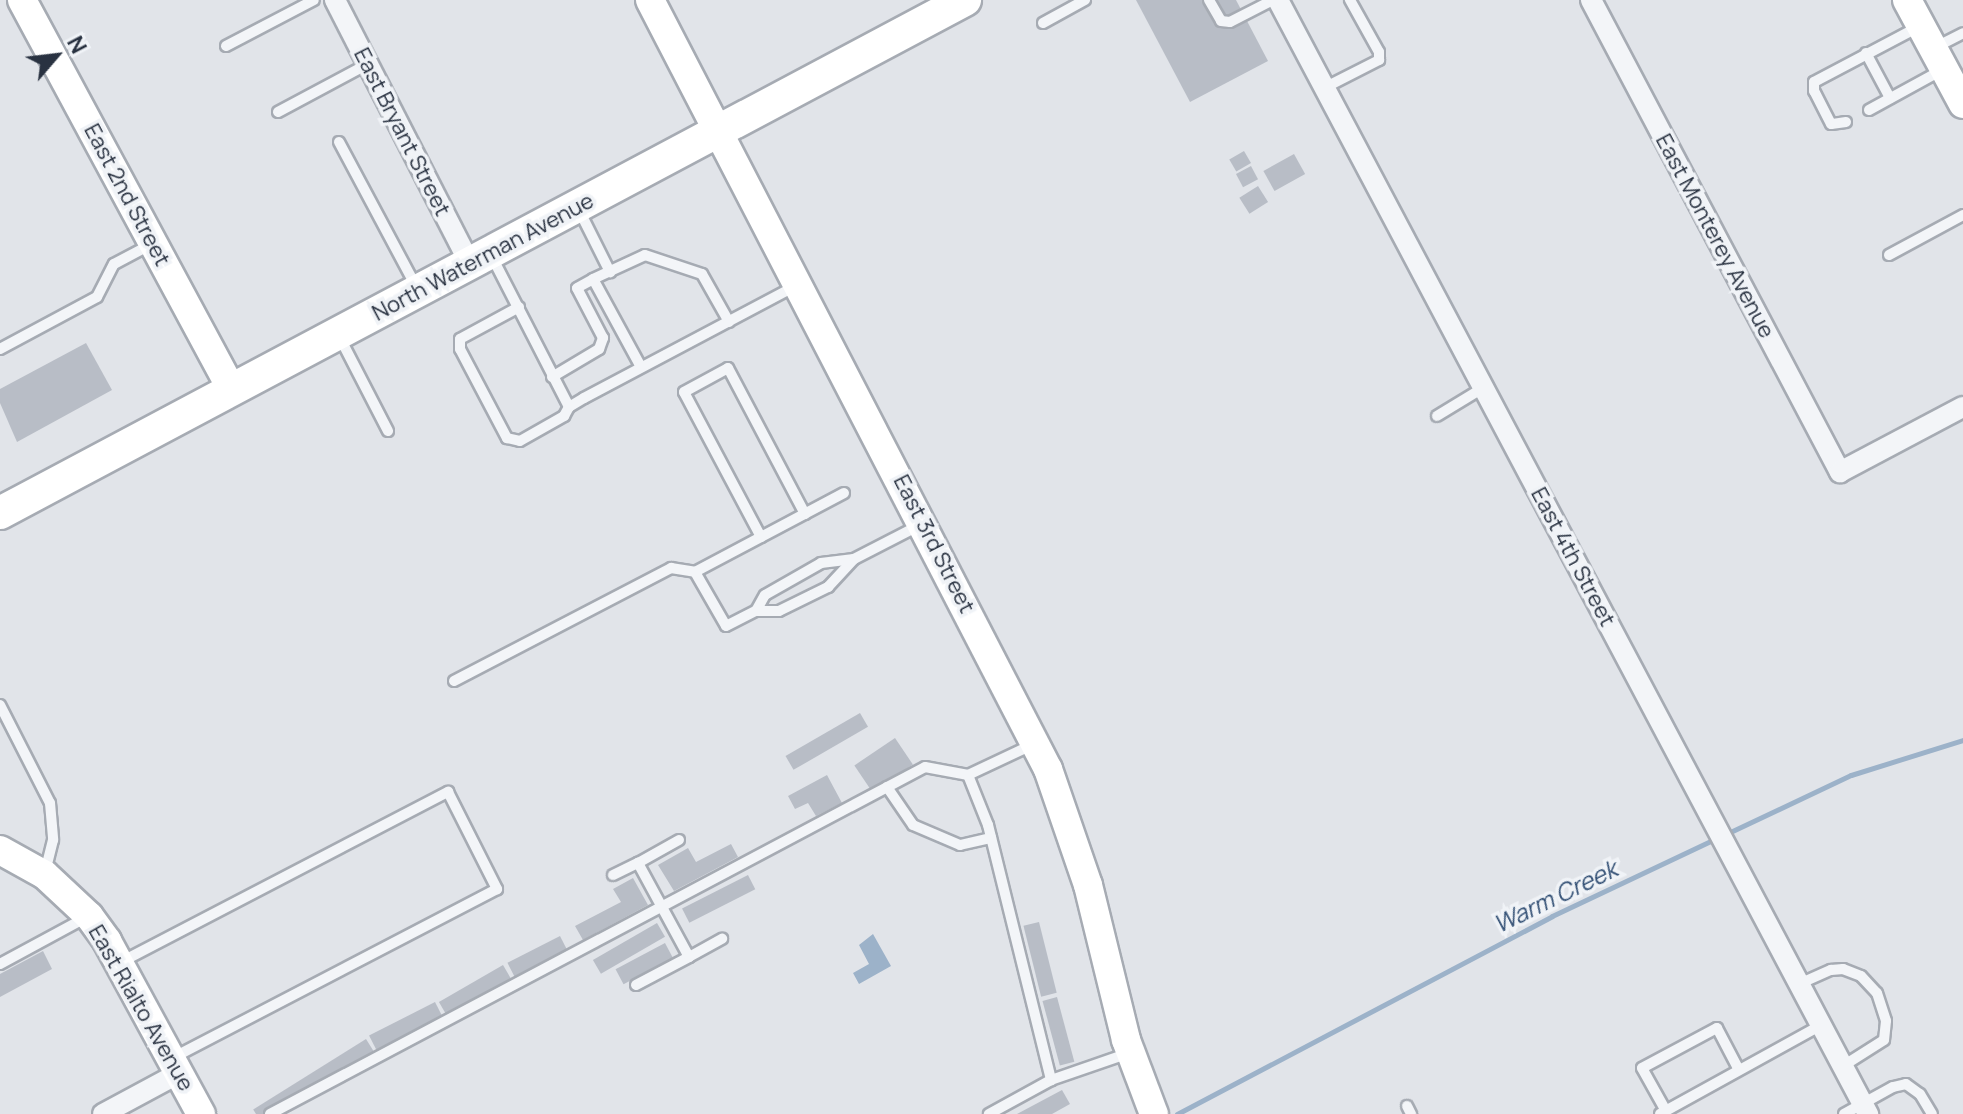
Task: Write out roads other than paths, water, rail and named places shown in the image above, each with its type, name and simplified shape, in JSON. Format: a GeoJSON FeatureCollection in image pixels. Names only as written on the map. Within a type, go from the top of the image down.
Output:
{"type":"FeatureCollection","features":[{"type":"Feature","properties":{"kind":"main road","name":"East 2nd Street"},"geometry":{"type":"LineString","coordinates":[[22,0],[232,390]]}},
{"type":"Feature","properties":{"kind":"main road","name":"East 3rd Street"},"geometry":{"type":"LineString","coordinates":[[650,0],[1036,743],[1070,825],[1131,1053],[1151,1106]]}},
{"type":"Feature","properties":{"kind":"main road","name":"North Waterman Avenue"},"geometry":{"type":"LineString","coordinates":[[0,513],[965,0]]}},
{"type":"Feature","properties":{"kind":"main road"},"geometry":{"type":"LineString","coordinates":[[1907,0],[1963,104]]}},
{"type":"Feature","properties":{"kind":"main road","name":"East Rialto Avenue"},"geometry":{"type":"LineString","coordinates":[[0,850],[45,875],[89,916],[120,963],[201,1114]]}},
{"type":"Feature","properties":{"kind":"street","name":"East Bryant Street"},"geometry":{"type":"LineString","coordinates":[[335,0],[368,64],[480,259]]}},
{"type":"Feature","properties":{"kind":"street","name":"East 4th Street"},"geometry":{"type":"LineString","coordinates":[[1276,0],[1866,1109]]}},
{"type":"Feature","properties":{"kind":"street","name":"East Monterey Avenue"},"geometry":{"type":"LineString","coordinates":[[1591,0],[1840,472],[1963,407]]}},
{"type":"Feature","properties":{"kind":"street"},"geometry":{"type":"LineString","coordinates":[[103,1114],[174,1066]]}},
{"type":"Feature","properties":{"kind":"lane"},"geometry":{"type":"LineString","coordinates":[[226,46],[314,0]]}},
{"type":"Feature","properties":{"kind":"lane"},"geometry":{"type":"LineString","coordinates":[[1043,23],[1085,0]]}},
{"type":"Feature","properties":{"kind":"lane"},"geometry":{"type":"LineString","coordinates":[[1209,0],[1221,21],[1230,22],[1276,0]]}},
{"type":"Feature","properties":{"kind":"lane"},"geometry":{"type":"LineString","coordinates":[[1324,88],[1379,60],[1379,52],[1350,0]]}},
{"type":"Feature","properties":{"kind":"lane"},"geometry":{"type":"LineString","coordinates":[[1846,122],[1831,124],[1814,91],[1814,82],[1866,53],[1933,47],[1963,33]]}},
{"type":"Feature","properties":{"kind":"lane"},"geometry":{"type":"LineString","coordinates":[[1869,110],[1890,98],[1933,47]]}},
{"type":"Feature","properties":{"kind":"lane"},"geometry":{"type":"LineString","coordinates":[[1866,53],[1890,98]]}},
{"type":"Feature","properties":{"kind":"lane"},"geometry":{"type":"LineString","coordinates":[[278,112],[368,64]]}},
{"type":"Feature","properties":{"kind":"lane"},"geometry":{"type":"LineString","coordinates":[[339,142],[419,291]]}},
{"type":"Feature","properties":{"kind":"lane"},"geometry":{"type":"LineString","coordinates":[[578,207],[610,272]]}},
{"type":"Feature","properties":{"kind":"lane"},"geometry":{"type":"LineString","coordinates":[[1889,255],[1963,215]]}},
{"type":"Feature","properties":{"kind":"lane"},"geometry":{"type":"LineString","coordinates":[[0,349],[97,297],[114,264],[153,244]]}},
{"type":"Feature","properties":{"kind":"lane"},"geometry":{"type":"LineString","coordinates":[[552,377],[599,349],[603,338],[577,288],[645,255],[702,274],[729,322]]}},
{"type":"Feature","properties":{"kind":"lane"},"geometry":{"type":"LineString","coordinates":[[480,259],[519,307],[569,407]]}},
{"type":"Feature","properties":{"kind":"lane"},"geometry":{"type":"LineString","coordinates":[[593,279],[641,367]]}},
{"type":"Feature","properties":{"kind":"lane"},"geometry":{"type":"LineString","coordinates":[[519,307],[460,339],[460,349],[507,438],[520,441],[564,416],[569,407],[800,284]]}},
{"type":"Feature","properties":{"kind":"lane"},"geometry":{"type":"LineString","coordinates":[[338,334],[388,431]]}},
{"type":"Feature","properties":{"kind":"lane"},"geometry":{"type":"LineString","coordinates":[[761,537],[684,392],[728,368],[805,514]]}},
{"type":"Feature","properties":{"kind":"lane"},"geometry":{"type":"LineString","coordinates":[[1437,416],[1483,388]]}},
{"type":"Feature","properties":{"kind":"lane"},"geometry":{"type":"LineString","coordinates":[[454,681],[671,568],[695,572],[844,493]]}},
{"type":"Feature","properties":{"kind":"lane"},"geometry":{"type":"LineString","coordinates":[[756,611],[765,595],[821,563],[854,559],[924,524]]}},
{"type":"Feature","properties":{"kind":"lane"},"geometry":{"type":"LineString","coordinates":[[695,572],[726,626],[756,611],[779,611],[828,587],[854,559]]}},
{"type":"Feature","properties":{"kind":"lane"},"geometry":{"type":"LineString","coordinates":[[0,705],[50,803],[53,840],[45,875]]}},
{"type":"Feature","properties":{"kind":"lane"},"geometry":{"type":"LineString","coordinates":[[270,1114],[925,767],[968,775],[1036,743]]}},
{"type":"Feature","properties":{"kind":"lane"},"geometry":{"type":"LineString","coordinates":[[968,775],[991,838],[1051,1080]]}},
{"type":"Feature","properties":{"kind":"lane"},"geometry":{"type":"LineString","coordinates":[[887,787],[913,825],[960,845],[991,838]]}},
{"type":"Feature","properties":{"kind":"lane"},"geometry":{"type":"LineString","coordinates":[[120,963],[448,792],[497,889],[174,1066]]}},
{"type":"Feature","properties":{"kind":"lane"},"geometry":{"type":"LineString","coordinates":[[613,875],[679,840]]}},
{"type":"Feature","properties":{"kind":"lane"},"geometry":{"type":"LineString","coordinates":[[638,863],[689,957]]}},
{"type":"Feature","properties":{"kind":"lane"},"geometry":{"type":"LineString","coordinates":[[0,964],[89,916]]}},
{"type":"Feature","properties":{"kind":"lane"},"geometry":{"type":"LineString","coordinates":[[636,985],[722,939]]}},
{"type":"Feature","properties":{"kind":"lane"},"geometry":{"type":"LineString","coordinates":[[1799,984],[1831,970],[1843,969],[1861,976],[1877,993],[1886,1021],[1884,1040],[1843,1066]]}},
{"type":"Feature","properties":{"kind":"lane"},"geometry":{"type":"LineString","coordinates":[[1739,1070],[1717,1028],[1642,1068],[1663,1112],[1821,1025]]}},
{"type":"Feature","properties":{"kind":"lane"},"geometry":{"type":"LineString","coordinates":[[989,1114],[1051,1080],[1131,1053]]}},
{"type":"Feature","properties":{"kind":"lane"},"geometry":{"type":"LineString","coordinates":[[1844,1114],[1866,1109],[1893,1087],[1906,1084],[1920,1094],[1932,1114]]}},
{"type":"Feature","properties":{"kind":"water"},"geometry":{"type":"Polygon","coordinates":[[[873,934],[891,966],[859,984],[853,973],[869,964],[859,945],[873,934]]]}},
{"type":"Feature","properties":{"kind":"waterway","name":"Warm Creek"},"geometry":{"type":"LineString","coordinates":[[1726,834],[1851,775],[1963,740]]}},
{"type":"Feature","properties":{"kind":"waterway","name":"Warm Creek"},"geometry":{"type":"LineString","coordinates":[[1177,1114],[1552,916],[1717,838]]}}]}
